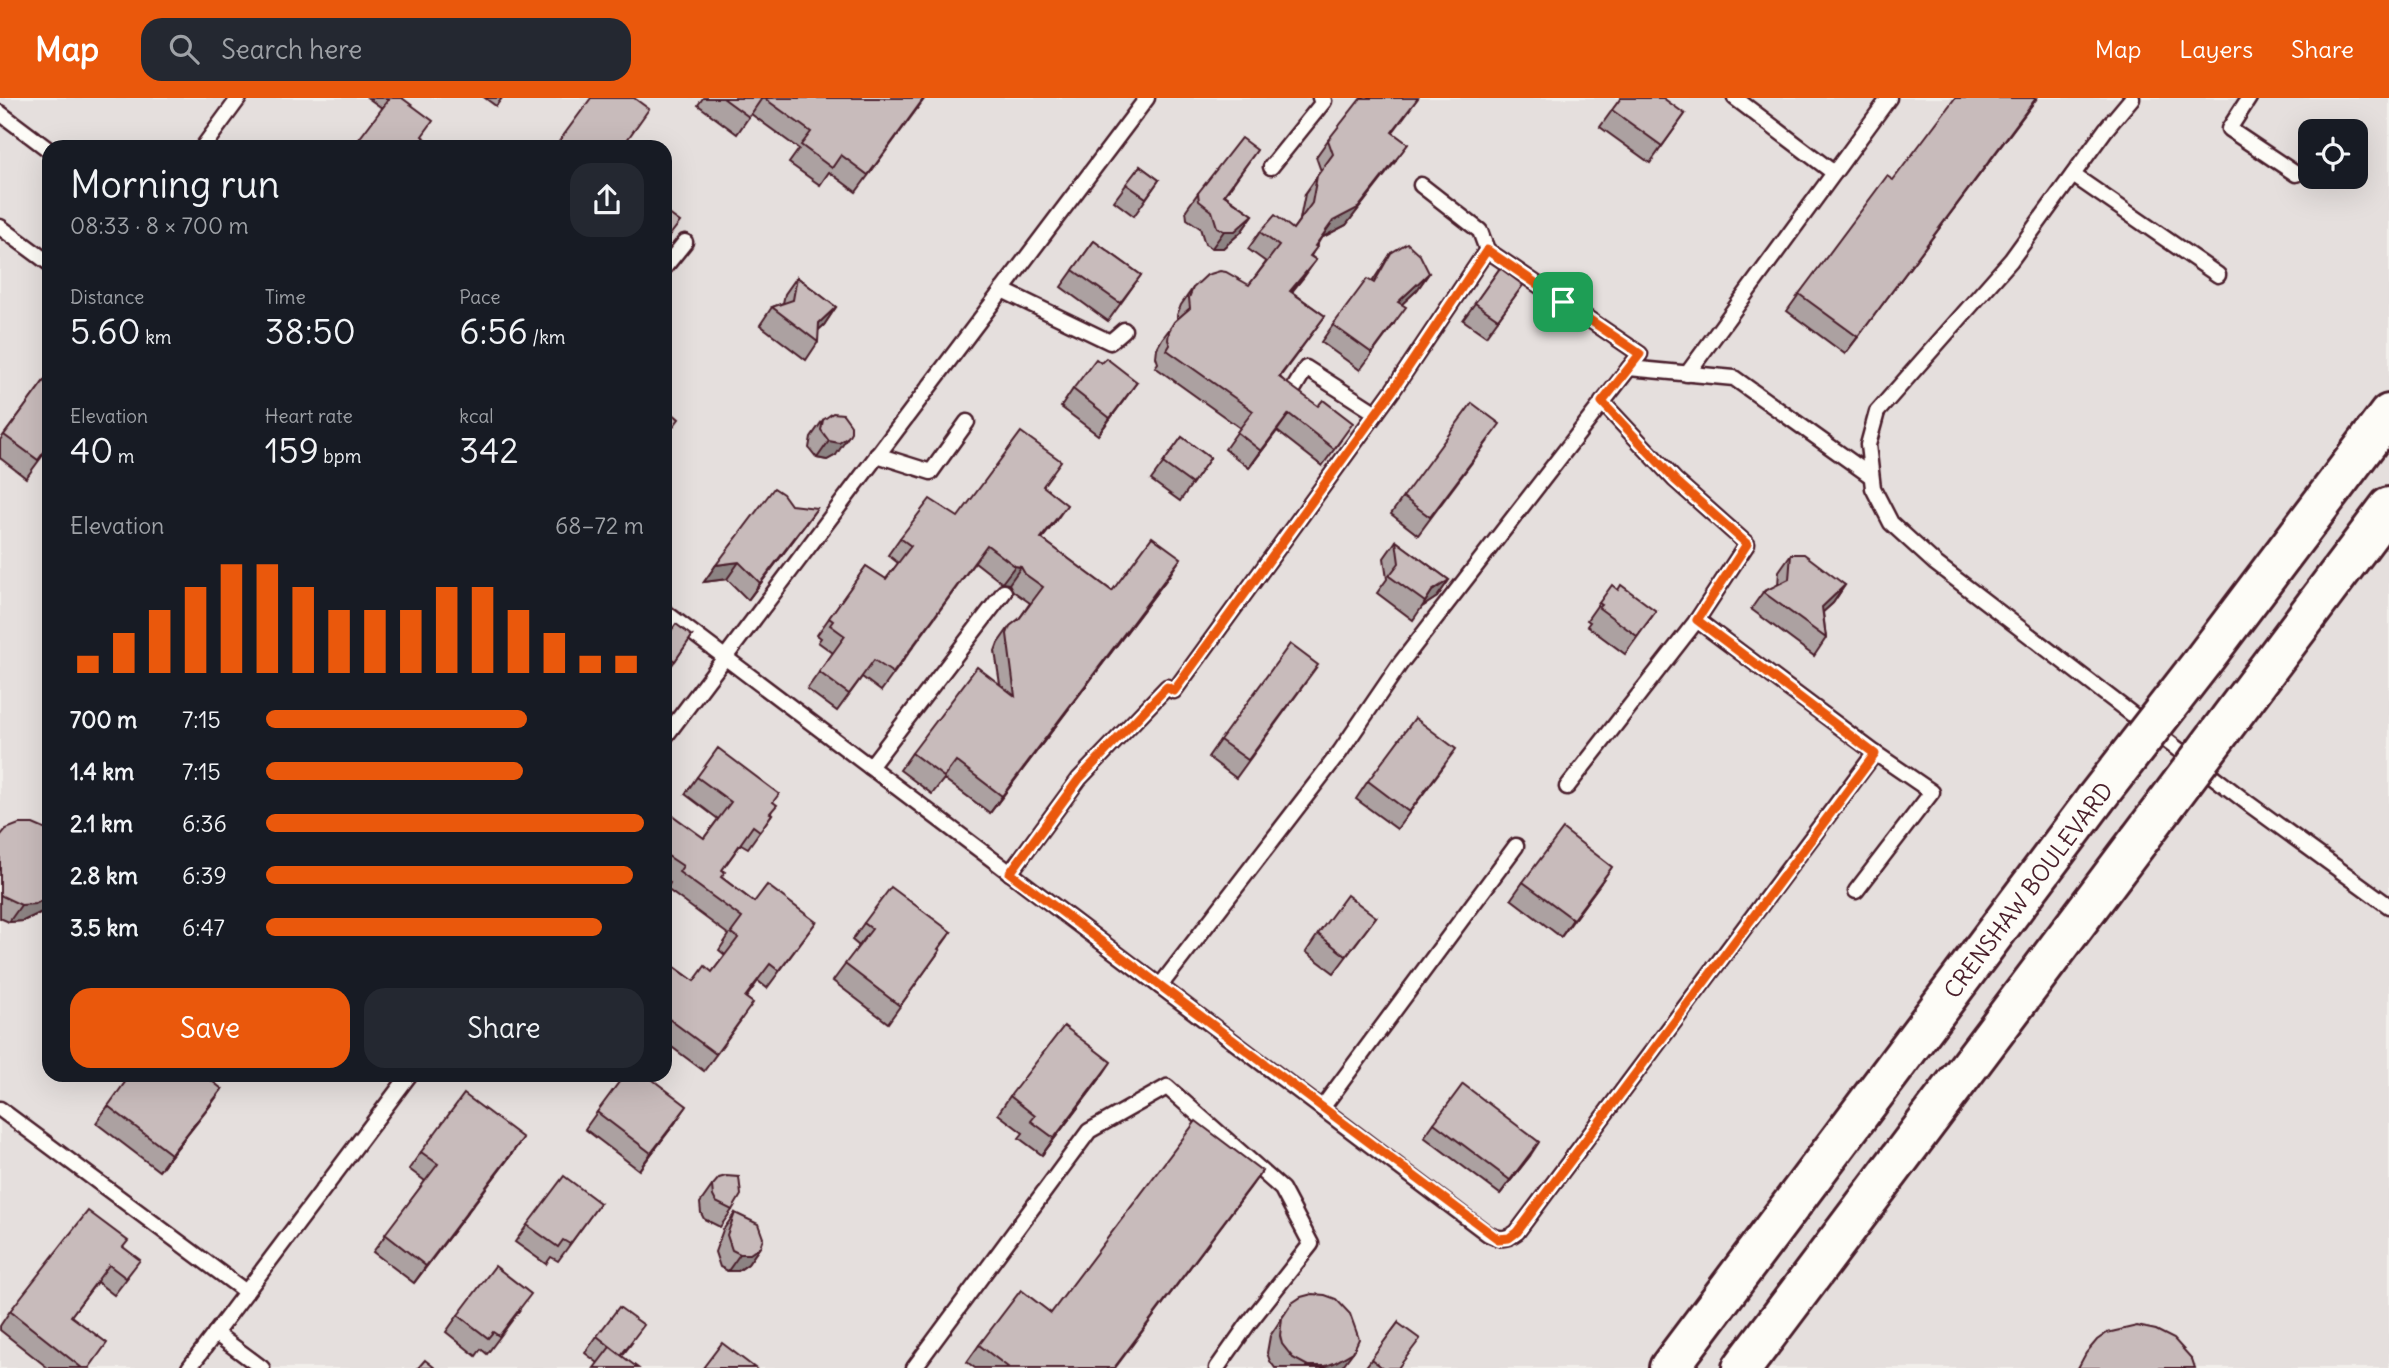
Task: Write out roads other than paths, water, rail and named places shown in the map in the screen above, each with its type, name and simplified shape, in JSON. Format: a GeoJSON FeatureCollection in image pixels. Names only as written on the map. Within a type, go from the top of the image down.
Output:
{"type":"FeatureCollection","features":[{"type":"Feature","properties":{"kind":"main road","name":"CRENSHAW BOULEVARD"},"geometry":{"type":"LineString","coordinates":[[1669,1368],[2094,801],[2389,414]]}},
{"type":"Feature","properties":{"kind":"main road"},"geometry":{"type":"LineString","coordinates":[[1742,1368],[2389,507]]}},
{"type":"Feature","properties":{"kind":"lane"},"geometry":{"type":"LineString","coordinates":[[208,140],[239,98]]}},
{"type":"Feature","properties":{"kind":"lane"},"geometry":{"type":"LineString","coordinates":[[672,724],[1147,98]]}},
{"type":"Feature","properties":{"kind":"lane"},"geometry":{"type":"LineString","coordinates":[[1271,167],[1324,101],[1320,98]]}},
{"type":"Feature","properties":{"kind":"lane"},"geometry":{"type":"LineString","coordinates":[[1735,98],[1834,173]]}},
{"type":"Feature","properties":{"kind":"lane"},"geometry":{"type":"LineString","coordinates":[[1687,374],[1889,98]]}},
{"type":"Feature","properties":{"kind":"lane"},"geometry":{"type":"LineString","coordinates":[[2132,98],[2011,260],[1877,412],[1868,445],[1873,488],[1891,523],[1934,563],[2249,804],[2389,906]]}},
{"type":"Feature","properties":{"kind":"lane"},"geometry":{"type":"LineString","coordinates":[[2249,98],[2229,129],[2297,174]]}},
{"type":"Feature","properties":{"kind":"lane"},"geometry":{"type":"LineString","coordinates":[[0,113],[42,145]]}},
{"type":"Feature","properties":{"kind":"lane"},"geometry":{"type":"LineString","coordinates":[[2073,175],[2218,275]]}},
{"type":"Feature","properties":{"kind":"lane"},"geometry":{"type":"LineString","coordinates":[[1160,986],[1340,752],[1400,664],[1640,354],[1487,250],[1480,231],[1421,185]]}},
{"type":"Feature","properties":{"kind":"lane"},"geometry":{"type":"LineString","coordinates":[[0,227],[42,258]]}},
{"type":"Feature","properties":{"kind":"lane"},"geometry":{"type":"LineString","coordinates":[[672,258],[685,242]]}},
{"type":"Feature","properties":{"kind":"lane"},"geometry":{"type":"LineString","coordinates":[[1010,873],[1079,779],[1167,687],[1174,691],[1376,413],[1487,250]]}},
{"type":"Feature","properties":{"kind":"lane"},"geometry":{"type":"LineString","coordinates":[[1002,290],[1110,342],[1124,330]]}},
{"type":"Feature","properties":{"kind":"lane"},"geometry":{"type":"LineString","coordinates":[[1629,368],[1734,379],[1871,476]]}},
{"type":"Feature","properties":{"kind":"lane"},"geometry":{"type":"LineString","coordinates":[[1290,394],[1306,369],[1376,413]]}},
{"type":"Feature","properties":{"kind":"lane"},"geometry":{"type":"LineString","coordinates":[[1567,787],[1697,620],[1747,544],[1675,480],[1602,402]]}},
{"type":"Feature","properties":{"kind":"lane"},"geometry":{"type":"LineString","coordinates":[[877,455],[931,472],[967,422]]}},
{"type":"Feature","properties":{"kind":"lane"},"geometry":{"type":"LineString","coordinates":[[870,767],[1004,592]]}},
{"type":"Feature","properties":{"kind":"lane"},"geometry":{"type":"LineString","coordinates":[[672,617],[1498,1239],[1509,1238],[1517,1232],[1875,754]]}},
{"type":"Feature","properties":{"kind":"lane"},"geometry":{"type":"LineString","coordinates":[[1697,620],[1875,754],[1932,792],[1856,891]]}},
{"type":"Feature","properties":{"kind":"lane"},"geometry":{"type":"LineString","coordinates":[[1322,1108],[1516,846]]}},
{"type":"Feature","properties":{"kind":"lane"},"geometry":{"type":"LineString","coordinates":[[188,1368],[404,1082]]}},
{"type":"Feature","properties":{"kind":"lane"},"geometry":{"type":"LineString","coordinates":[[914,1368],[1089,1131],[1167,1087],[1282,1189],[1311,1244],[1217,1368]]}},
{"type":"Feature","properties":{"kind":"lane"},"geometry":{"type":"LineString","coordinates":[[0,1109],[246,1292]]}},
{"type":"Feature","properties":{"kind":"lane"},"geometry":{"type":"LineString","coordinates":[[215,1333],[262,1368]]}}]}
